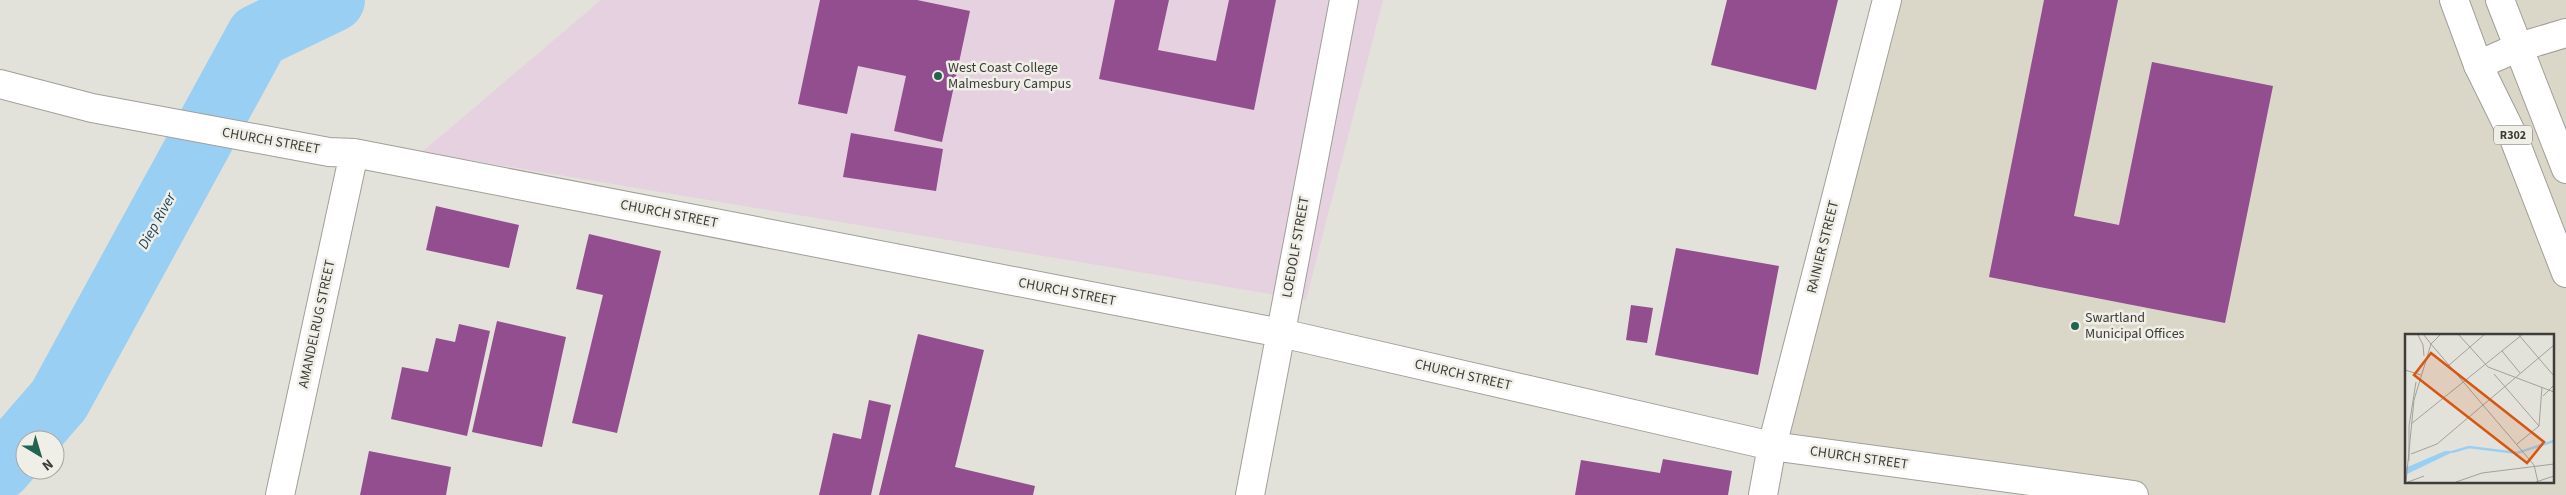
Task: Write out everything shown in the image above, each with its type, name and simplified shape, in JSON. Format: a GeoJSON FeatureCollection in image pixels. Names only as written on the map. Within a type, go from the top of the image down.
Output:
{"type":"FeatureCollection","features":[{"type":"Feature","properties":{"kind":"street","name":"LOEDOLF STREET"},"geometry":{"type":"LineString","coordinates":[[1250,495],[1344,0]]}},
{"type":"Feature","properties":{"kind":"street","name":"RAINIER STREET"},"geometry":{"type":"LineString","coordinates":[[1763,495],[1772,446],[1887,0]]}},
{"type":"Feature","properties":{"kind":"street","name":"R302"},"geometry":{"type":"LineString","coordinates":[[2454,0],[2478,65],[2513,136],[2566,273]]}},
{"type":"Feature","properties":{"kind":"street","name":"R302"},"geometry":{"type":"LineString","coordinates":[[2500,0],[2566,169]]}},
{"type":"Feature","properties":{"kind":"street"},"geometry":{"type":"LineString","coordinates":[[2478,65],[2519,47],[2566,33]]}},
{"type":"Feature","properties":{"kind":"street","name":"CHURCH STREET"},"geometry":{"type":"LineString","coordinates":[[0,84],[92,108],[341,152],[1281,333],[1772,446],[2134,495]]}},
{"type":"Feature","properties":{"kind":"street","name":"AMANDELRUG STREET"},"geometry":{"type":"LineString","coordinates":[[280,495],[341,152]]}},
{"type":"Feature","properties":{"kind":"shaded area","name":"West Coast College Malmesbury Campus"},"geometry":{"type":"Polygon","coordinates":[[[601,0],[1383,0],[1306,300],[422,152],[601,0]]]}},
{"type":"Feature","properties":{"kind":"shaded area"},"geometry":{"type":"Polygon","coordinates":[[[1887,0],[2566,0],[2566,495],[2134,495],[1772,446],[1887,0]]]}},
{"type":"Feature","properties":{"kind":"building"},"geometry":{"type":"Polygon","coordinates":[[[820,0],[917,0],[970,11],[942,142],[894,131],[906,76],[858,66],[847,114],[798,104],[820,0]]]}},
{"type":"Feature","properties":{"kind":"building"},"geometry":{"type":"Polygon","coordinates":[[[1115,0],[1169,0],[1158,50],[1216,61],[1229,0],[1276,0],[1254,110],[1099,79],[1115,0]]]}},
{"type":"Feature","properties":{"kind":"building"},"geometry":{"type":"Polygon","coordinates":[[[1727,0],[1838,0],[1816,90],[1711,65],[1727,0]]]}},
{"type":"Feature","properties":{"kind":"building"},"geometry":{"type":"Polygon","coordinates":[[[2044,0],[2118,0],[2074,216],[2119,225],[2152,62],[2273,86],[2225,323],[1989,277],[2044,0]]]}},
{"type":"Feature","properties":{"kind":"building"},"geometry":{"type":"Polygon","coordinates":[[[851,133],[943,149],[936,191],[843,177],[851,133]]]}},
{"type":"Feature","properties":{"kind":"building"},"geometry":{"type":"Polygon","coordinates":[[[436,206],[519,225],[509,268],[426,250],[436,206]]]}},
{"type":"Feature","properties":{"kind":"building"},"geometry":{"type":"Polygon","coordinates":[[[589,234],[661,251],[617,433],[572,423],[603,295],[576,289],[589,234]]]}},
{"type":"Feature","properties":{"kind":"building"},"geometry":{"type":"Polygon","coordinates":[[[1676,248],[1779,266],[1758,375],[1655,355],[1676,248]]]}},
{"type":"Feature","properties":{"kind":"building"},"geometry":{"type":"Polygon","coordinates":[[[1631,305],[1653,308],[1647,343],[1626,340],[1631,305]]]}},
{"type":"Feature","properties":{"kind":"building"},"geometry":{"type":"Polygon","coordinates":[[[497,321],[566,337],[542,447],[472,432],[497,321]]]}},
{"type":"Feature","properties":{"kind":"building"},"geometry":{"type":"Polygon","coordinates":[[[459,324],[490,331],[467,436],[391,419],[402,367],[428,372],[436,338],[455,342],[459,324]]]}},
{"type":"Feature","properties":{"kind":"building"},"geometry":{"type":"Polygon","coordinates":[[[918,334],[984,350],[955,467],[1035,486],[1033,495],[879,495],[918,334]]]}},
{"type":"Feature","properties":{"kind":"building"},"geometry":{"type":"Polygon","coordinates":[[[869,400],[891,405],[871,495],[819,495],[833,433],[861,439],[869,400]]]}},
{"type":"Feature","properties":{"kind":"building"},"geometry":{"type":"Polygon","coordinates":[[[369,451],[451,467],[446,495],[360,495],[369,451]]]}},
{"type":"Feature","properties":{"kind":"building"},"geometry":{"type":"Polygon","coordinates":[[[1663,459],[1732,471],[1728,495],[1575,495],[1581,460],[1660,473],[1663,459]]]}},
{"type":"Feature","properties":{"kind":"waterway","name":"Diep River"},"geometry":{"type":"LineString","coordinates":[[0,468],[59,400],[258,36],[333,0]]}},
{"type":"Feature","properties":{"kind":"place","name":"West Coast College Malmesbury Campus"},"geometry":{"type":"Point","coordinates":[938,76]}},
{"type":"Feature","properties":{"kind":"place","name":"Swartland Municipal Offices"},"geometry":{"type":"Point","coordinates":[2075,326]}}]}
